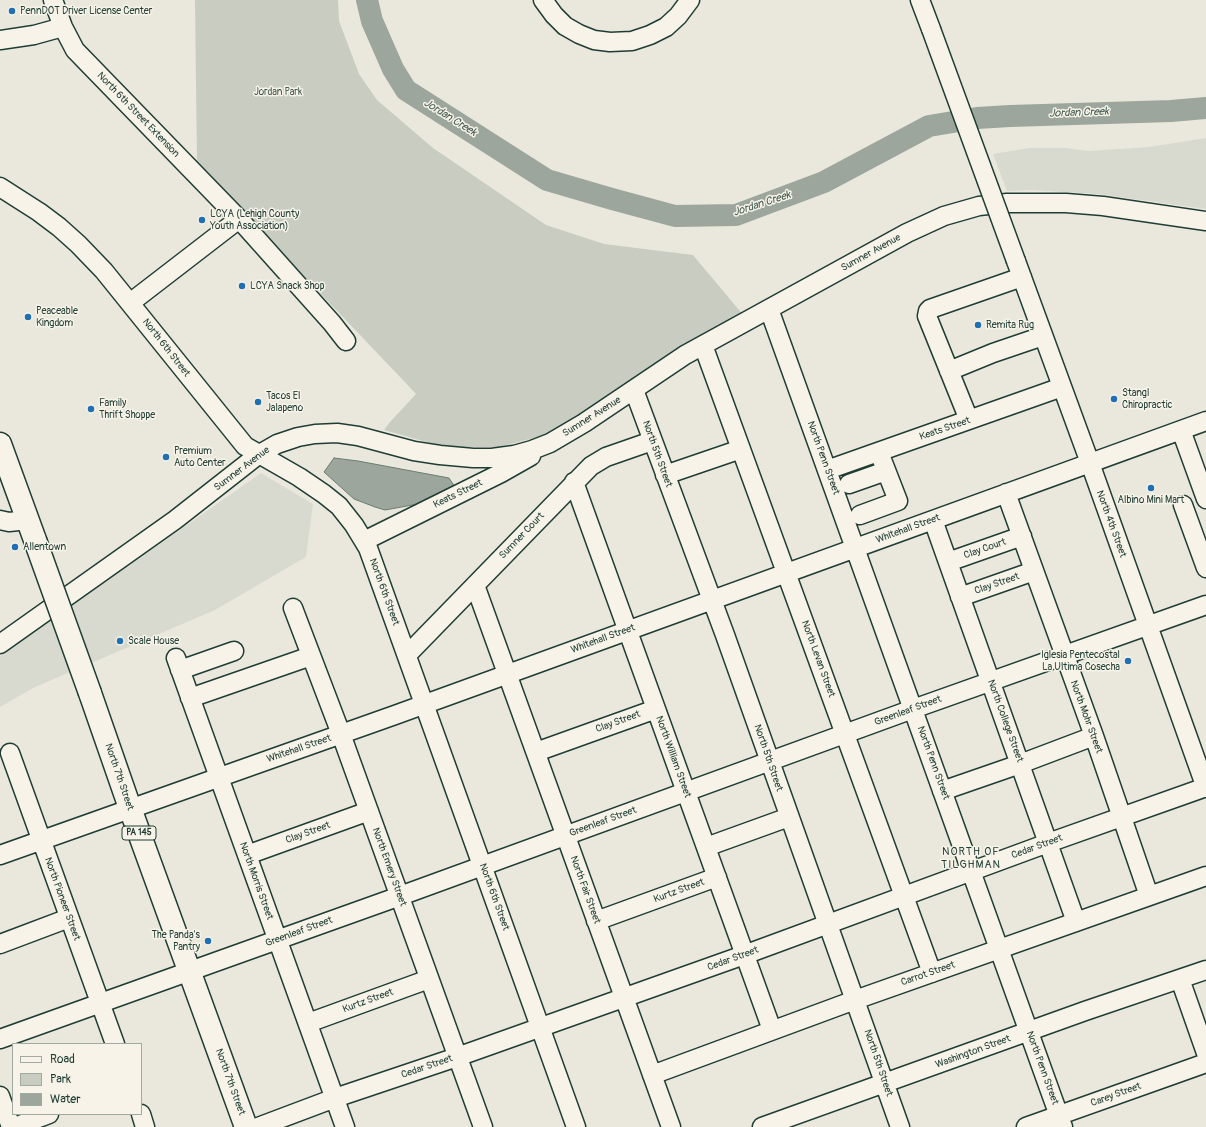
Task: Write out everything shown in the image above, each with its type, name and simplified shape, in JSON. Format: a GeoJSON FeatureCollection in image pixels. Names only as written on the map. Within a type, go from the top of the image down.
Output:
{"type":"FeatureCollection","features":[{"type":"Feature","properties":{"kind":"main road","name":"PA 145"},"geometry":{"type":"LineString","coordinates":[[0,444],[31,530]]}},
{"type":"Feature","properties":{"kind":"main road","name":"North 7th Street"},"geometry":{"type":"LineString","coordinates":[[31,530],[246,1127]]}},
{"type":"Feature","properties":{"kind":"street","name":"North 6th Street Extension"},"geometry":{"type":"LineString","coordinates":[[53,0],[64,28],[75,50],[239,219],[312,300],[346,341]]}},
{"type":"Feature","properties":{"kind":"street"},"geometry":{"type":"LineString","coordinates":[[543,0],[554,15],[565,26],[594,40],[610,42],[632,41],[650,35],[666,27],[678,16],[690,0]]}},
{"type":"Feature","properties":{"kind":"street","name":"North 4th Street"},"geometry":{"type":"LineString","coordinates":[[920,0],[1090,463],[1206,787]]}},
{"type":"Feature","properties":{"kind":"street"},"geometry":{"type":"LineString","coordinates":[[0,40],[34,35],[64,28]]}},
{"type":"Feature","properties":{"kind":"street","name":"North 6th Street"},"geometry":{"type":"LineString","coordinates":[[0,187],[39,212],[73,240],[104,271],[245,446],[258,455],[299,477],[324,494],[339,506],[364,541],[407,655],[576,1127]]}},
{"type":"Feature","properties":{"kind":"street","name":"Sumner Avenue"},"geometry":{"type":"LineString","coordinates":[[0,644],[175,520],[258,455],[278,444],[298,437],[315,434],[337,433],[358,436],[414,451],[440,456],[492,458],[514,455],[532,450],[550,443],[584,423],[685,355],[907,233],[944,216],[979,206],[1007,203],[1066,203],[1103,206],[1206,221]]}},
{"type":"Feature","properties":{"kind":"street"},"geometry":{"type":"LineString","coordinates":[[130,303],[239,219]]}},
{"type":"Feature","properties":{"kind":"street"},"geometry":{"type":"LineString","coordinates":[[969,420],[927,316],[928,311],[930,308],[1019,269]]}},
{"type":"Feature","properties":{"kind":"street","name":"North Penn Street"},"geometry":{"type":"LineString","coordinates":[[769,309],[1061,1121]]}},
{"type":"Feature","properties":{"kind":"street"},"geometry":{"type":"LineString","coordinates":[[949,371],[993,353],[1043,336]]}},
{"type":"Feature","properties":{"kind":"street","name":"North Levan Street"},"geometry":{"type":"LineString","coordinates":[[703,345],[932,973]]}},
{"type":"Feature","properties":{"kind":"street","name":"Keats Street"},"geometry":{"type":"LineString","coordinates":[[827,470],[1062,387]]}},
{"type":"Feature","properties":{"kind":"street","name":"North 5th Street"},"geometry":{"type":"LineString","coordinates":[[634,390],[712,600],[900,1127]]}},
{"type":"Feature","properties":{"kind":"street","name":"Whitehall Street"},"geometry":{"type":"LineString","coordinates":[[0,855],[341,734],[1206,421]]}},
{"type":"Feature","properties":{"kind":"street"},"geometry":{"type":"LineString","coordinates":[[1181,430],[1206,499]]}},
{"type":"Feature","properties":{"kind":"street","name":"Sumner Court"},"geometry":{"type":"LineString","coordinates":[[407,655],[591,466],[606,457],[652,441]]}},
{"type":"Feature","properties":{"kind":"street","name":"Keats Street"},"geometry":{"type":"LineString","coordinates":[[364,541],[501,473],[550,443]]}},
{"type":"Feature","properties":{"kind":"street"},"geometry":{"type":"LineString","coordinates":[[665,475],[741,449]]}},
{"type":"Feature","properties":{"kind":"street"},"geometry":{"type":"LineString","coordinates":[[860,515],[898,501],[880,452]]}},
{"type":"Feature","properties":{"kind":"street"},"geometry":{"type":"LineString","coordinates":[[849,484],[886,471]]}},
{"type":"Feature","properties":{"kind":"street","name":"North William Street"},"geometry":{"type":"LineString","coordinates":[[574,482],[718,877],[744,955],[772,1030]]}},
{"type":"Feature","properties":{"kind":"street","name":"North Mohr Street"},"geometry":{"type":"LineString","coordinates":[[1006,493],[1150,896]]}},
{"type":"Feature","properties":{"kind":"street"},"geometry":{"type":"LineString","coordinates":[[891,504],[901,531]]}},
{"type":"Feature","properties":{"kind":"street"},"geometry":{"type":"LineString","coordinates":[[1183,505],[1206,568]]}},
{"type":"Feature","properties":{"kind":"street"},"geometry":{"type":"LineString","coordinates":[[0,520],[31,530]]}},
{"type":"Feature","properties":{"kind":"street","name":"North College Street"},"geometry":{"type":"LineString","coordinates":[[933,520],[1076,922]]}},
{"type":"Feature","properties":{"kind":"street","name":"Clay Court"},"geometry":{"type":"LineString","coordinates":[[948,562],[1022,536]]}},
{"type":"Feature","properties":{"kind":"street","name":"Clay Street"},"geometry":{"type":"LineString","coordinates":[[960,597],[1034,571]]}},
{"type":"Feature","properties":{"kind":"street","name":"North Fair Street"},"geometry":{"type":"LineString","coordinates":[[475,584],[670,1127]]}},
{"type":"Feature","properties":{"kind":"street","name":"Greenleaf Street"},"geometry":{"type":"LineString","coordinates":[[0,1039],[566,836],[913,709],[1206,605]]}},
{"type":"Feature","properties":{"kind":"street","name":"North Emery Street"},"geometry":{"type":"LineString","coordinates":[[293,608],[341,734],[483,1127]]}},
{"type":"Feature","properties":{"kind":"street","name":"North Morris Street"},"geometry":{"type":"LineString","coordinates":[[234,651],[178,664],[345,1127]]}},
{"type":"Feature","properties":{"kind":"street"},"geometry":{"type":"LineString","coordinates":[[190,698],[311,656]]}},
{"type":"Feature","properties":{"kind":"street","name":"Clay Street"},"geometry":{"type":"LineString","coordinates":[[536,752],[656,709]]}},
{"type":"Feature","properties":{"kind":"street"},"geometry":{"type":"LineString","coordinates":[[942,791],[1094,736]]}},
{"type":"Feature","properties":{"kind":"street","name":"North Pioneer Street"},"geometry":{"type":"LineString","coordinates":[[8,763],[41,840],[115,1043]]}},
{"type":"Feature","properties":{"kind":"street","name":"Cedar Street"},"geometry":{"type":"LineString","coordinates":[[258,1127],[335,1098],[457,1057],[744,955],[1048,843],[1206,787]]}},
{"type":"Feature","properties":{"kind":"street","name":"Clay Street"},"geometry":{"type":"LineString","coordinates":[[247,855],[369,811]]}},
{"type":"Feature","properties":{"kind":"street"},"geometry":{"type":"LineString","coordinates":[[706,847],[789,817]]}},
{"type":"Feature","properties":{"kind":"street","name":"Carrot Street"},"geometry":{"type":"LineString","coordinates":[[652,1075],[855,1000],[1206,876]]}},
{"type":"Feature","properties":{"kind":"street","name":"Kurtz Street"},"geometry":{"type":"LineString","coordinates":[[596,921],[718,877]]}},
{"type":"Feature","properties":{"kind":"street"},"geometry":{"type":"LineString","coordinates":[[0,944],[69,918]]}},
{"type":"Feature","properties":{"kind":"street","name":"Washington Street"},"geometry":{"type":"LineString","coordinates":[[762,1127],[1206,970]]}},
{"type":"Feature","properties":{"kind":"street","name":"Kurtz Street"},"geometry":{"type":"LineString","coordinates":[[308,1023],[429,979]]}},
{"type":"Feature","properties":{"kind":"street"},"geometry":{"type":"LineString","coordinates":[[1180,979],[1206,1053]]}},
{"type":"Feature","properties":{"kind":"street","name":"Carey Street"},"geometry":{"type":"LineString","coordinates":[[1026,1127],[1061,1121],[1206,1062]]}},
{"type":"Feature","properties":{"kind":"street"},"geometry":{"type":"LineString","coordinates":[[0,1096],[11,1127]]}},
{"type":"Feature","properties":{"kind":"street"},"geometry":{"type":"LineString","coordinates":[[15,1127],[47,1115]]}},
{"type":"Feature","properties":{"kind":"street"},"geometry":{"type":"LineString","coordinates":[[141,1115],[145,1127]]}},
{"type":"Feature","properties":{"kind":"shaded area"},"geometry":{"type":"Polygon","coordinates":[[[1206,138],[1206,209],[1097,194],[1031,190],[1007,191],[993,154],[1029,148],[1066,148],[1088,151],[1149,147],[1206,138]]]}},
{"type":"Feature","properties":{"kind":"shaded area"},"geometry":{"type":"Polygon","coordinates":[[[261,473],[313,504],[306,557],[215,610],[33,688],[0,707],[0,656],[261,473]]]}},
{"type":"Feature","properties":{"kind":"green space","name":"Jordan Park"},"geometry":{"type":"Polygon","coordinates":[[[195,0],[338,0],[339,21],[359,74],[377,100],[433,148],[546,225],[604,244],[693,255],[744,316],[553,433],[499,447],[444,447],[384,430],[416,394],[197,164],[195,0]]]}},
{"type":"Feature","properties":{"kind":"water"},"geometry":{"type":"Polygon","coordinates":[[[334,458],[449,478],[455,487],[418,504],[385,510],[354,499],[324,472],[334,458]]]}},
{"type":"Feature","properties":{"kind":"waterway","name":"Jordan Creek"},"geometry":{"type":"LineString","coordinates":[[367,0],[372,21],[393,69],[406,90],[547,180],[675,216],[736,215],[824,182],[929,126],[977,118],[1171,111],[1206,108]]}},
{"type":"Feature","properties":{"kind":"place","name":"PennDOT Driver License Center"},"geometry":{"type":"Point","coordinates":[12,11]}},
{"type":"Feature","properties":{"kind":"place","name":"LCYA (Lehigh County Youth Association)"},"geometry":{"type":"Point","coordinates":[202,220]}},
{"type":"Feature","properties":{"kind":"place","name":"LCYA Snack Shop"},"geometry":{"type":"Point","coordinates":[242,286]}},
{"type":"Feature","properties":{"kind":"place","name":"Peaceable Kingdom"},"geometry":{"type":"Point","coordinates":[28,317]}},
{"type":"Feature","properties":{"kind":"place","name":"Remita Rug"},"geometry":{"type":"Point","coordinates":[978,325]}},
{"type":"Feature","properties":{"kind":"place","name":"Stangl Chiropractic"},"geometry":{"type":"Point","coordinates":[1114,399]}},
{"type":"Feature","properties":{"kind":"place","name":"Tacos El Jalapeno"},"geometry":{"type":"Point","coordinates":[258,402]}},
{"type":"Feature","properties":{"kind":"place","name":"Family Thrift Shoppe"},"geometry":{"type":"Point","coordinates":[91,409]}},
{"type":"Feature","properties":{"kind":"place","name":"Premium Auto Center"},"geometry":{"type":"Point","coordinates":[166,457]}},
{"type":"Feature","properties":{"kind":"place","name":"Albino Mini Mart"},"geometry":{"type":"Point","coordinates":[1151,488]}},
{"type":"Feature","properties":{"kind":"place","name":"Allentown"},"geometry":{"type":"Point","coordinates":[15,547]}},
{"type":"Feature","properties":{"kind":"place","name":"Scale House"},"geometry":{"type":"Point","coordinates":[120,641]}},
{"type":"Feature","properties":{"kind":"place","name":"Iglesia Pentecostal La Ultima Cosecha"},"geometry":{"type":"Point","coordinates":[1128,661]}},
{"type":"Feature","properties":{"kind":"place","name":"The Panda's Pantry"},"geometry":{"type":"Point","coordinates":[208,941]}},
{"type":"Feature","properties":{"kind":"district","name":"NORTH OF TILGHMAN"},"geometry":{"type":"Point","coordinates":[971,858]}}]}
